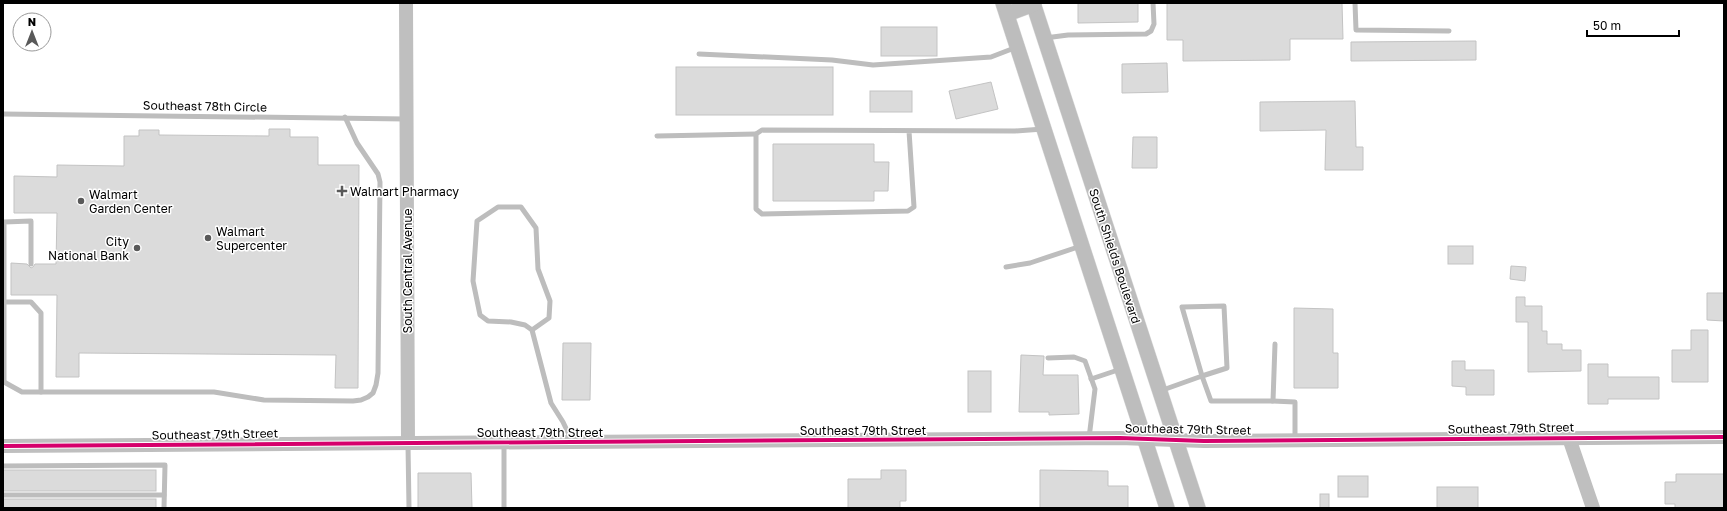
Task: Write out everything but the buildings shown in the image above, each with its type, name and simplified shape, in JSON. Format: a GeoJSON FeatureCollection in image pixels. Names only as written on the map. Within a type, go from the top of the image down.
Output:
{"type":"FeatureCollection","features":[{"type":"Feature","properties":{"kind":"main road","name":"South Shields Boulevard"},"geometry":{"type":"LineString","coordinates":[[1033,4],[1198,508]]}},
{"type":"Feature","properties":{"kind":"main road"},"geometry":{"type":"LineString","coordinates":[[1033,4],[1005,9],[1167,508]]}},
{"type":"Feature","properties":{"kind":"street","name":"South Central Avenue"},"geometry":{"type":"LineString","coordinates":[[406,3],[408,443]]}},
{"type":"Feature","properties":{"kind":"street","name":"Southeast 79th Street"},"geometry":{"type":"LineString","coordinates":[[3,446],[1089,438],[1295,440],[1724,437]]}},
{"type":"Feature","properties":{"kind":"street"},"geometry":{"type":"LineString","coordinates":[[1569,438],[1593,508]]}},
{"type":"Feature","properties":{"kind":"lane"},"geometry":{"type":"LineString","coordinates":[[1044,38],[1068,35],[1146,34],[1151,31],[1154,24],[1153,3]]}},
{"type":"Feature","properties":{"kind":"lane"},"geometry":{"type":"LineString","coordinates":[[1355,3],[1356,30],[1449,31]]}},
{"type":"Feature","properties":{"kind":"lane"},"geometry":{"type":"LineString","coordinates":[[699,54],[832,60],[873,65],[991,57],[1018,47]]}},
{"type":"Feature","properties":{"kind":"lane","name":"Southeast 78th Circle"},"geometry":{"type":"LineString","coordinates":[[3,114],[345,117],[407,119]]}},
{"type":"Feature","properties":{"kind":"lane"},"geometry":{"type":"LineString","coordinates":[[31,264],[31,221],[4,222],[4,382],[22,392],[214,392],[264,400],[353,401],[368,397],[373,393],[378,373],[380,182],[378,174],[357,143],[345,117]]}},
{"type":"Feature","properties":{"kind":"lane"},"geometry":{"type":"LineString","coordinates":[[657,136],[756,134],[762,130],[1015,131],[1044,128]]}},
{"type":"Feature","properties":{"kind":"lane"},"geometry":{"type":"LineString","coordinates":[[756,134],[756,209],[762,214],[908,211],[914,207],[909,131]]}},
{"type":"Feature","properties":{"kind":"lane"},"geometry":{"type":"LineString","coordinates":[[532,330],[549,318],[550,301],[538,269],[536,228],[521,206],[498,207],[477,221],[473,281],[480,315],[488,321],[518,323],[525,325],[532,330],[551,404],[563,422],[572,442]]}},
{"type":"Feature","properties":{"kind":"lane"},"geometry":{"type":"LineString","coordinates":[[1006,268],[1030,263],[1082,246]]}},
{"type":"Feature","properties":{"kind":"lane"},"geometry":{"type":"LineString","coordinates":[[31,295],[31,302]]}},
{"type":"Feature","properties":{"kind":"lane"},"geometry":{"type":"LineString","coordinates":[[4,302],[31,302],[42,313],[41,392]]}},
{"type":"Feature","properties":{"kind":"lane"},"geometry":{"type":"LineString","coordinates":[[1160,391],[1202,376],[1227,368],[1224,306],[1182,307],[1202,376],[1211,401],[1295,402],[1295,440]]}},
{"type":"Feature","properties":{"kind":"lane"},"geometry":{"type":"LineString","coordinates":[[1273,401],[1275,344]]}},
{"type":"Feature","properties":{"kind":"lane"},"geometry":{"type":"LineString","coordinates":[[1048,358],[1074,357],[1085,361],[1095,389],[1089,438]]}},
{"type":"Feature","properties":{"kind":"lane"},"geometry":{"type":"LineString","coordinates":[[1091,379],[1121,369]]}},
{"type":"Feature","properties":{"kind":"lane"},"geometry":{"type":"LineString","coordinates":[[504,442],[504,508]]}},
{"type":"Feature","properties":{"kind":"lane"},"geometry":{"type":"LineString","coordinates":[[408,443],[409,508]]}},
{"type":"Feature","properties":{"kind":"lane"},"geometry":{"type":"LineString","coordinates":[[3,466],[165,465],[164,508]]}},
{"type":"Feature","properties":{"kind":"lane"},"geometry":{"type":"LineString","coordinates":[[3,495],[164,495]]}},
{"type":"Feature","properties":{"kind":"cycle path"},"geometry":{"type":"LineString","coordinates":[[3,446],[1120,438],[1204,441],[1724,437]]}},
{"type":"Feature","properties":{"kind":"place","name":"Walmart Pharmacy"},"geometry":{"type":"Point","coordinates":[342,191]}},
{"type":"Feature","properties":{"kind":"place","name":"Walmart Garden Center"},"geometry":{"type":"Point","coordinates":[81,201]}},
{"type":"Feature","properties":{"kind":"place","name":"Walmart Supercenter"},"geometry":{"type":"Point","coordinates":[208,238]}},
{"type":"Feature","properties":{"kind":"place","name":"City National Bank"},"geometry":{"type":"Point","coordinates":[137,248]}}]}
